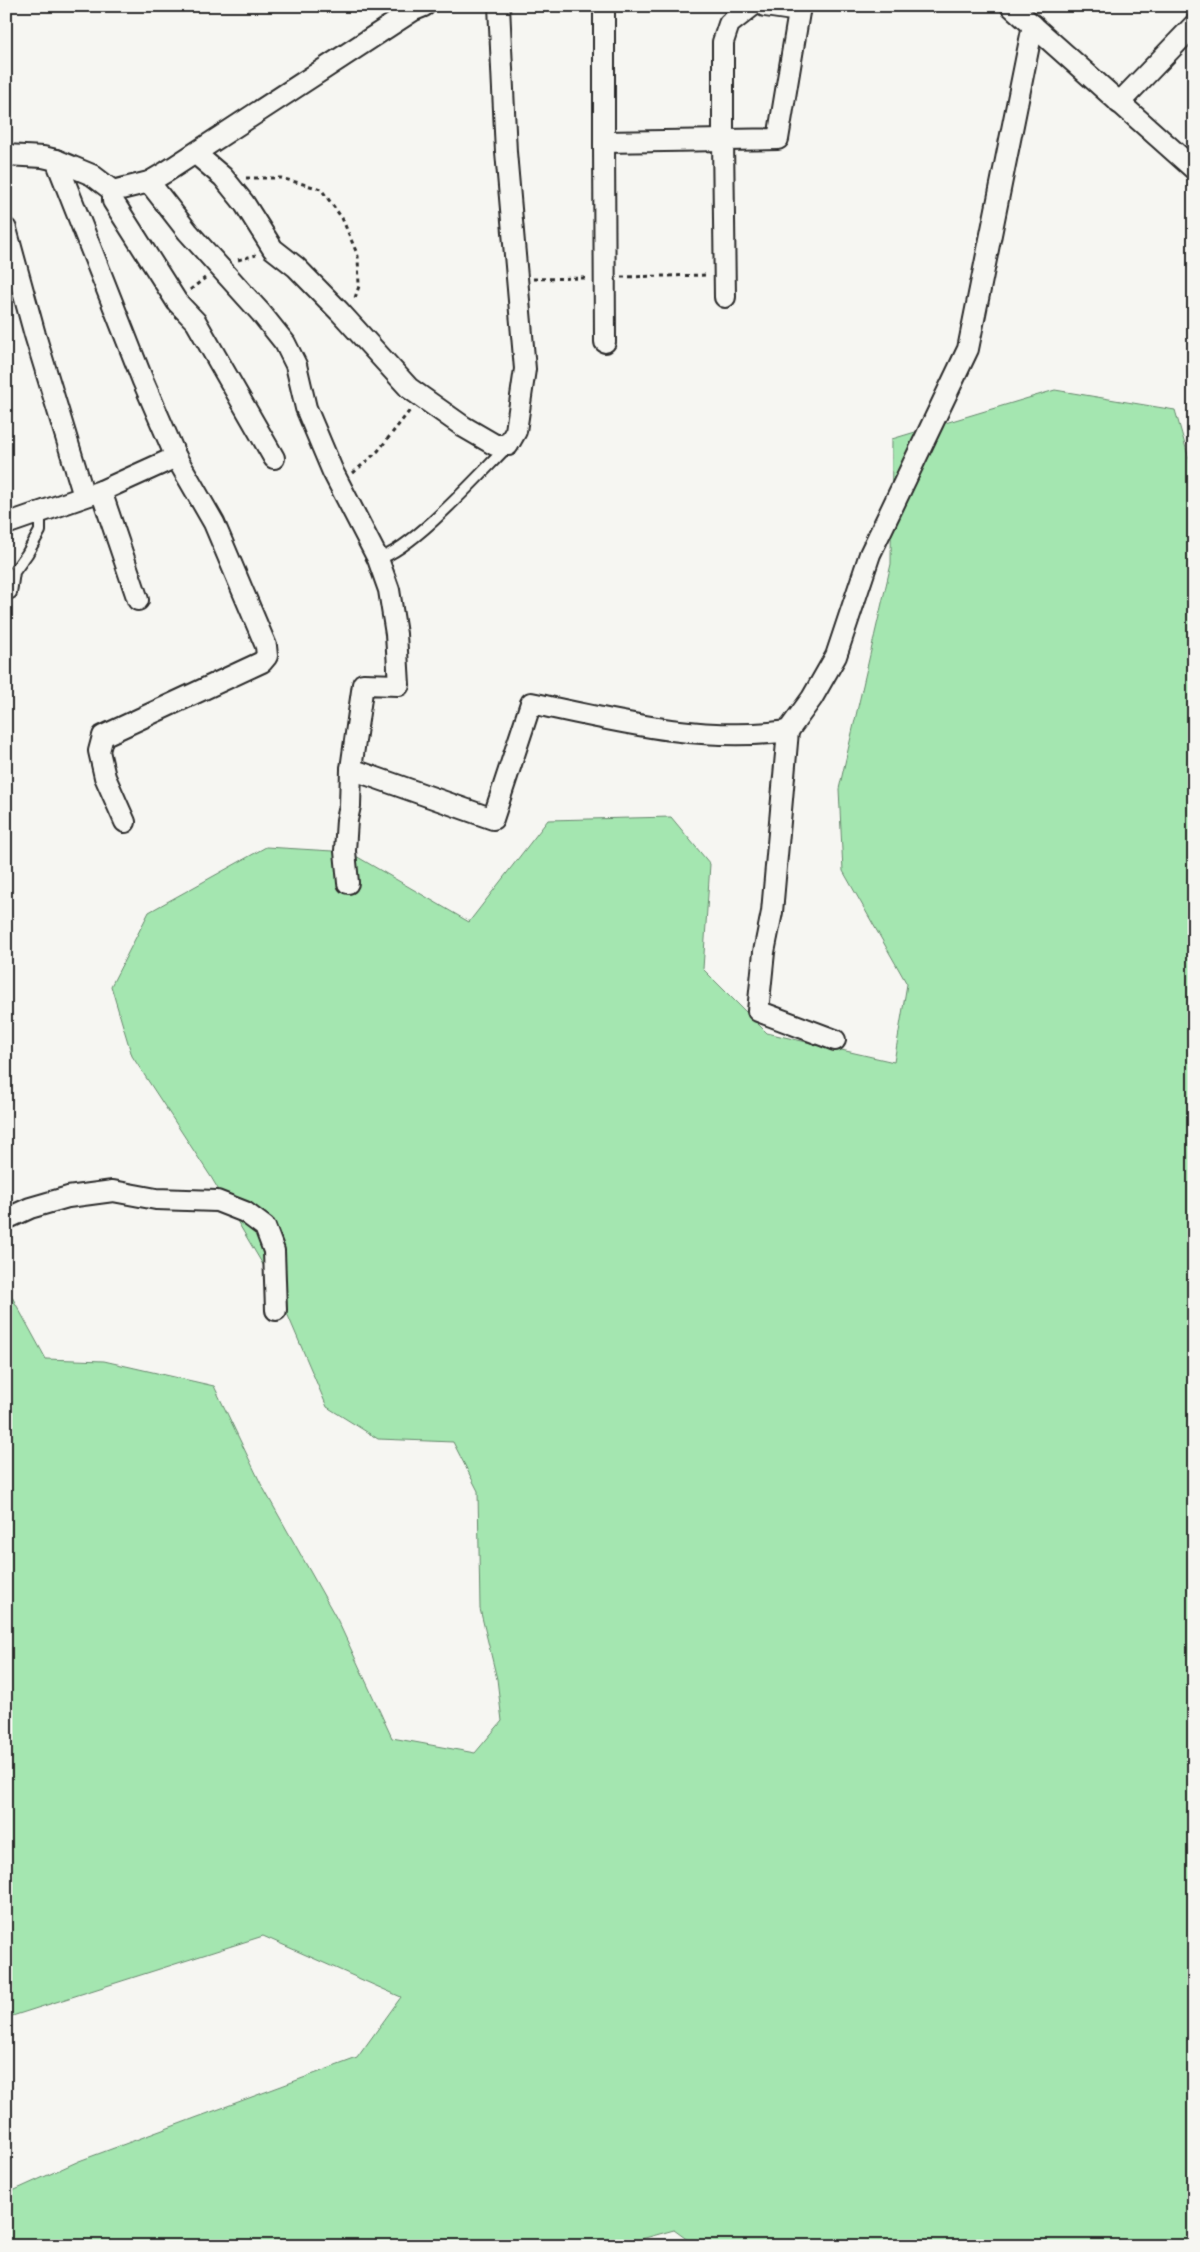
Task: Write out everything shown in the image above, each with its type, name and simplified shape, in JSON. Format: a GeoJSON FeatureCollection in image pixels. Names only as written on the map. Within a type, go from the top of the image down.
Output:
{"type":"FeatureCollection","features":[{"type":"Feature","properties":{"kind":"street"},"geometry":{"type":"LineString","coordinates":[[6,155],[43,157],[56,160],[92,176],[113,191],[148,182],[196,154],[414,10],[424,6]]}},
{"type":"Feature","properties":{"kind":"street"},"geometry":{"type":"LineString","coordinates":[[196,154],[223,177],[244,203],[273,250],[296,267],[348,320],[409,388],[472,431],[495,444],[508,445],[516,431],[525,369],[506,152],[499,6]]}},
{"type":"Feature","properties":{"kind":"street"},"geometry":{"type":"LineString","coordinates":[[604,6],[605,342]]}},
{"type":"Feature","properties":{"kind":"street"},"geometry":{"type":"LineString","coordinates":[[725,297],[722,140],[724,42],[729,24],[752,6]]}},
{"type":"Feature","properties":{"kind":"street"},"geometry":{"type":"LineString","coordinates":[[604,142],[778,139],[800,9],[765,6]]}},
{"type":"Feature","properties":{"kind":"street"},"geometry":{"type":"LineString","coordinates":[[1011,6],[1194,169]]}},
{"type":"Feature","properties":{"kind":"street"},"geometry":{"type":"LineString","coordinates":[[835,1040],[758,1011],[764,952],[772,912],[788,731],[812,698],[836,656],[870,554],[968,349],[1033,25]]}},
{"type":"Feature","properties":{"kind":"street"},"geometry":{"type":"LineString","coordinates":[[1119,103],[1194,25]]}},
{"type":"Feature","properties":{"kind":"street"},"geometry":{"type":"LineString","coordinates":[[56,160],[142,381],[176,457],[214,524],[266,646],[267,656],[262,662],[103,736],[99,751],[106,777],[125,822]]}},
{"type":"Feature","properties":{"kind":"street"},"geometry":{"type":"LineString","coordinates":[[148,182],[188,232],[261,313],[285,343],[296,365],[306,408],[339,484],[378,559],[389,590],[396,634],[400,685],[363,684],[351,769],[350,806],[347,820],[345,852],[348,883]]}},
{"type":"Feature","properties":{"kind":"street"},"geometry":{"type":"LineString","coordinates":[[113,191],[113,201],[177,302],[196,322],[274,458]]}},
{"type":"Feature","properties":{"kind":"street"},"geometry":{"type":"LineString","coordinates":[[6,229],[35,335],[93,493],[138,600]]}},
{"type":"Feature","properties":{"kind":"street"},"geometry":{"type":"LineString","coordinates":[[6,524],[93,493],[176,457]]}},
{"type":"Feature","properties":{"kind":"street"},"geometry":{"type":"LineString","coordinates":[[351,769],[493,819],[531,703],[663,730],[711,735],[762,735],[788,731]]}},
{"type":"Feature","properties":{"kind":"street"},"geometry":{"type":"LineString","coordinates":[[6,1219],[30,1208],[68,1197],[113,1191],[156,1199],[217,1201],[245,1212],[265,1227],[274,1251],[276,1310]]}},
{"type":"Feature","properties":{"kind":"lane"},"geometry":{"type":"LineString","coordinates":[[378,559],[389,555],[414,537],[508,445]]}},
{"type":"Feature","properties":{"kind":"lane"},"geometry":{"type":"LineString","coordinates":[[11,593],[14,572],[40,531],[40,513]]}},
{"type":"Feature","properties":{"kind":"path"},"geometry":{"type":"LineString","coordinates":[[223,177],[281,178],[321,189],[342,218],[358,256],[359,286],[348,320]]}},
{"type":"Feature","properties":{"kind":"path"},"geometry":{"type":"LineString","coordinates":[[339,484],[378,451],[420,396]]}},
{"type":"Feature","properties":{"kind":"green space"},"geometry":{"type":"Polygon","coordinates":[[[1055,390],[1175,410],[1194,476],[1194,2246],[696,2246],[674,2230],[616,2246],[6,2246],[6,2194],[79,2161],[357,2058],[401,1997],[263,1936],[6,2018],[6,1286],[46,1359],[104,1361],[214,1386],[261,1484],[338,1621],[392,1738],[475,1753],[502,1721],[497,1679],[480,1609],[478,1491],[453,1442],[378,1439],[327,1407],[275,1285],[211,1177],[132,1056],[111,986],[149,912],[266,847],[349,852],[469,922],[548,820],[671,817],[710,864],[703,969],[767,1033],[894,1062],[907,984],[843,871],[839,789],[891,564],[892,439],[1055,390]]]}}]}
